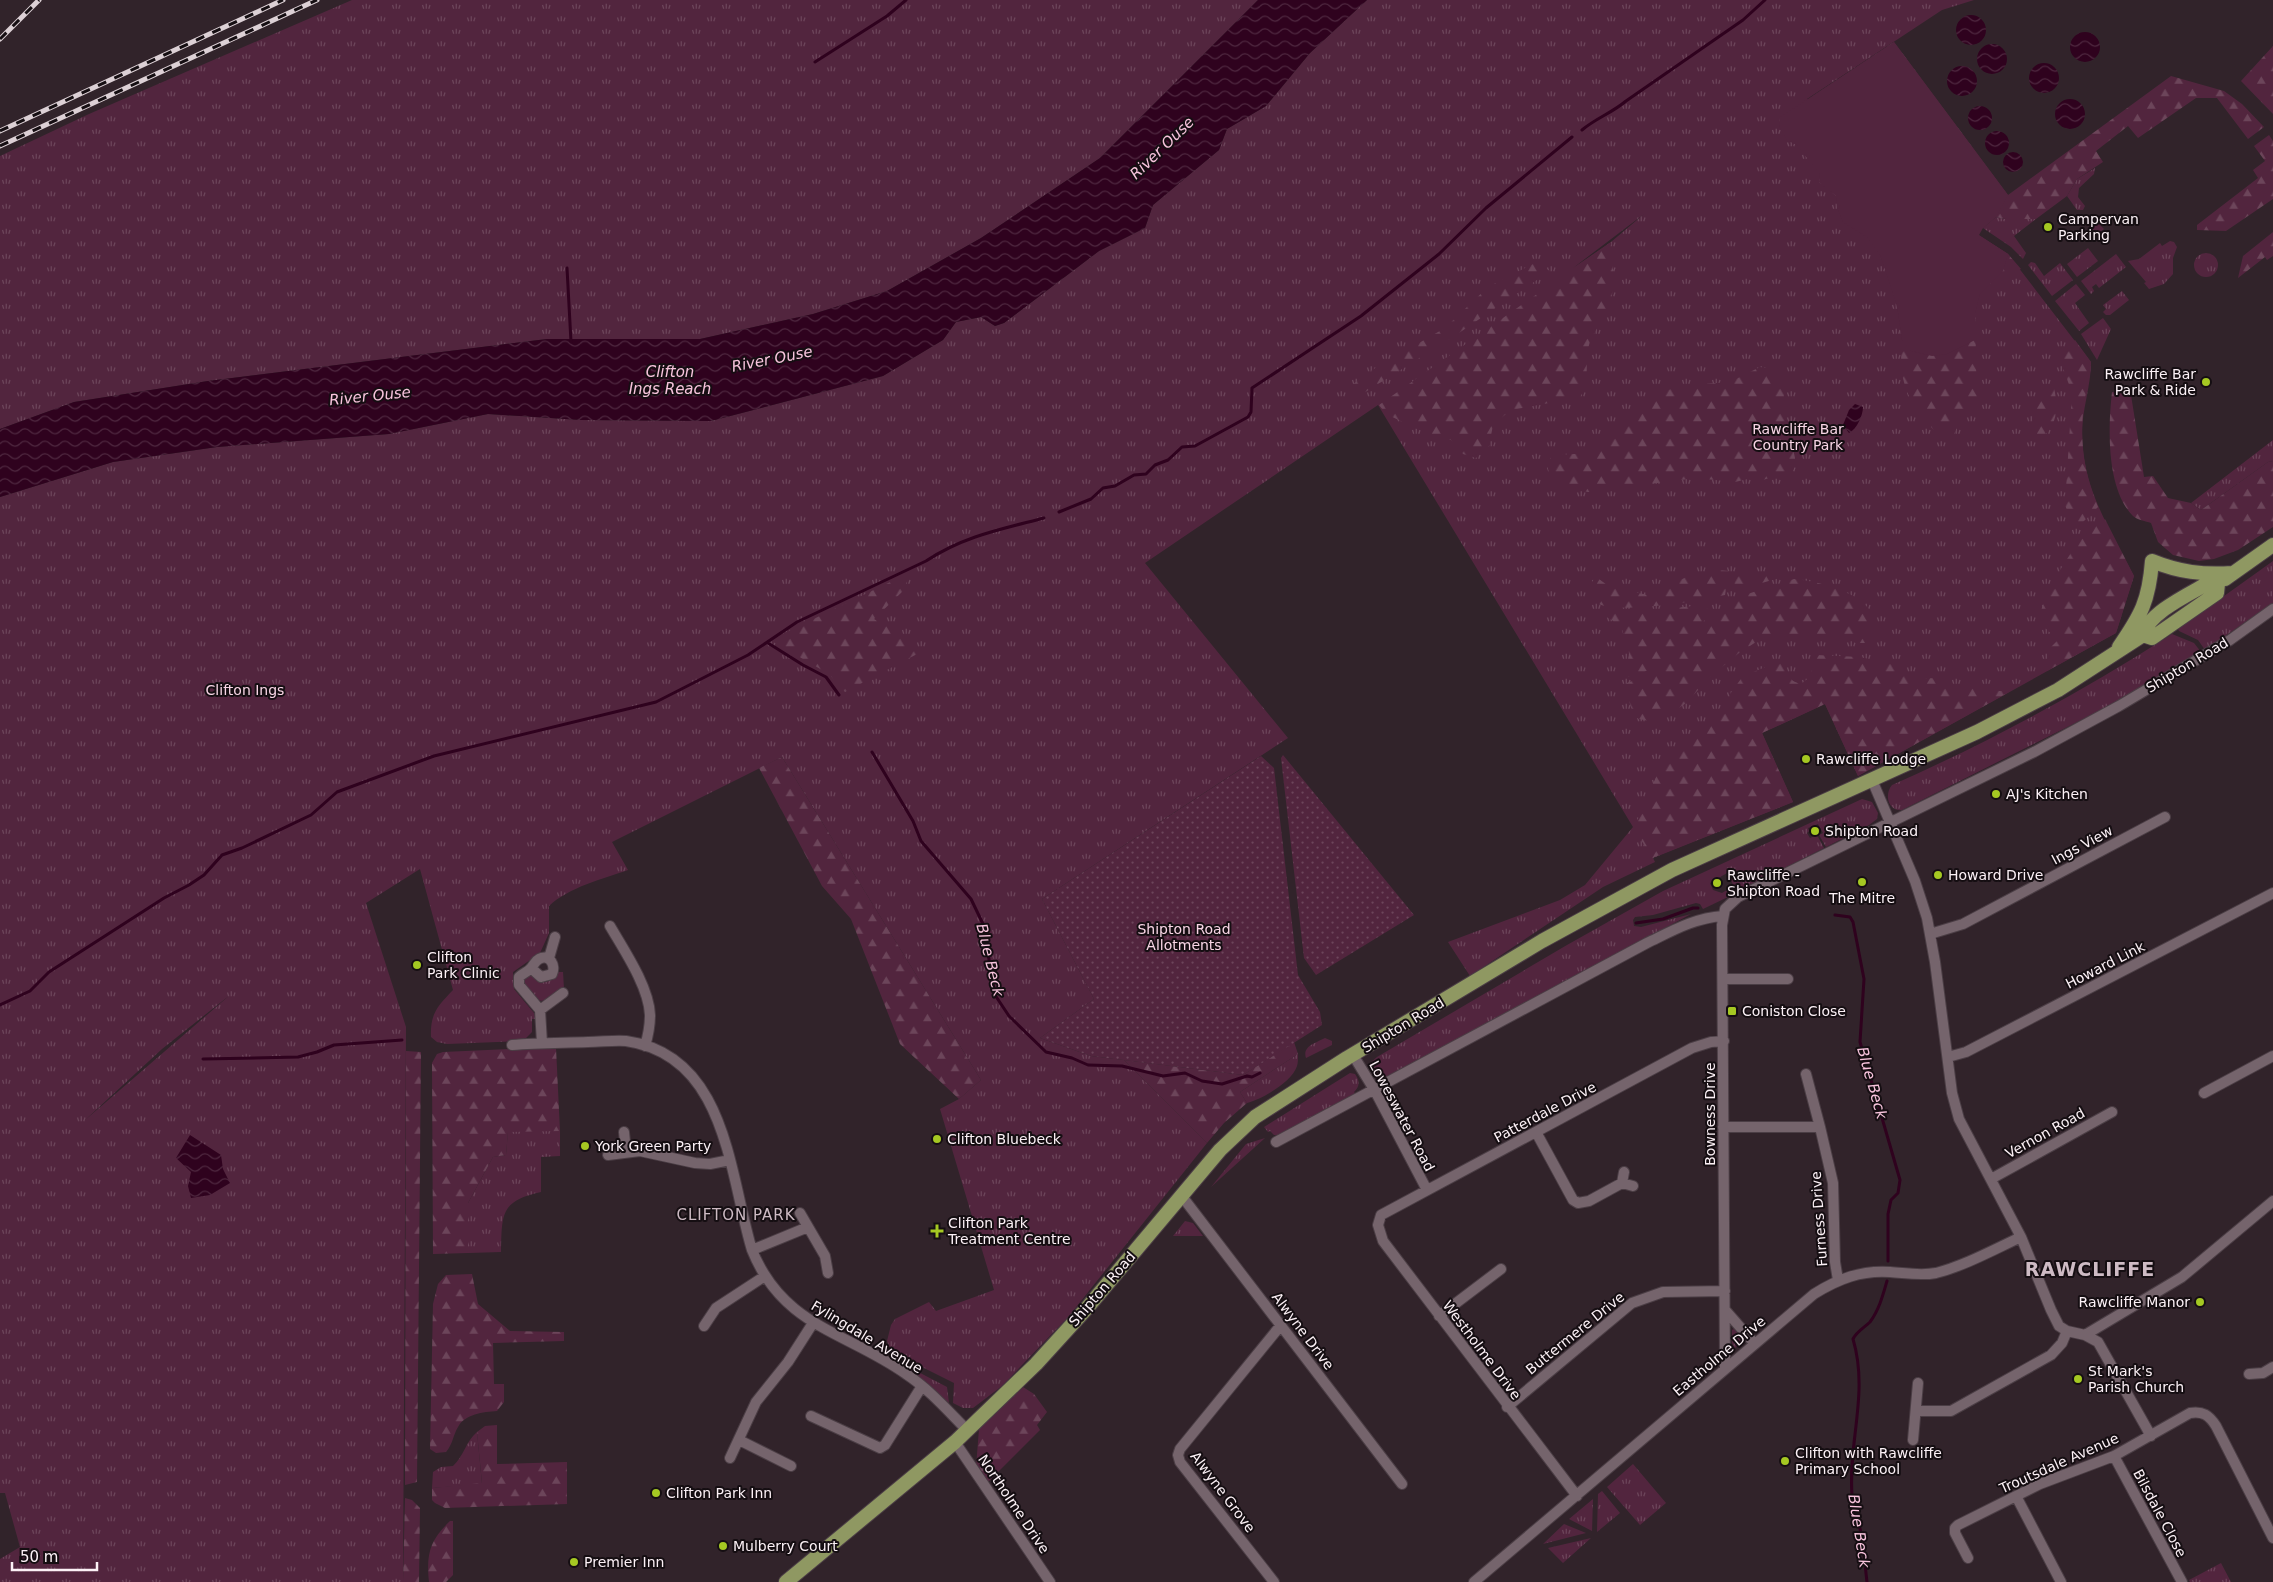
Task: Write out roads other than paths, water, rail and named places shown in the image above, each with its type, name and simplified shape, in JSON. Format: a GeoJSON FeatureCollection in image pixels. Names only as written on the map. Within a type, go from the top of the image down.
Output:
{"type":"FeatureCollection","features":[{"type":"Feature","properties":{"kind":"main road","name":"Shipton Road"},"geometry":{"type":"LineString","coordinates":[[2143,635],[2152,638],[2176,623],[2217,593],[2218,584],[2273,545]]}},
{"type":"Feature","properties":{"kind":"main road"},"geometry":{"type":"LineString","coordinates":[[2116,652],[2144,607],[2152,561],[2190,573],[2208,575],[2232,573]]}},
{"type":"Feature","properties":{"kind":"main road","name":"Shipton Road"},"geometry":{"type":"LineString","coordinates":[[786,1582],[968,1431],[1036,1364],[1088,1308],[1220,1150],[1255,1117],[1353,1055],[1542,942],[1672,870],[1872,780],[2058,690],[2143,635],[2145,626],[2178,601],[2210,582],[2218,584]]}},
{"type":"Feature","properties":{"kind":"main road"},"geometry":{"type":"LineString","coordinates":[[2176,623],[2179,611],[2178,601]]}},
{"type":"Feature","properties":{"kind":"street","name":"Shipton Road"},"geometry":{"type":"LineString","coordinates":[[1722,916],[1725,909],[1738,897],[2034,752],[2119,706],[2230,640],[2273,609]]}},
{"type":"Feature","properties":{"kind":"street"},"geometry":{"type":"LineString","coordinates":[[1872,780],[1915,881],[1930,934],[1952,1093],[1959,1119],[2021,1237],[2051,1310],[2060,1326],[2067,1331],[2094,1338],[2101,1347],[2151,1436]]}},
{"type":"Feature","properties":{"kind":"street","name":"Ings View"},"geometry":{"type":"LineString","coordinates":[[1930,934],[1963,924],[2165,817]]}},
{"type":"Feature","properties":{"kind":"street","name":"Howard Link"},"geometry":{"type":"LineString","coordinates":[[1948,1057],[1966,1052],[2273,893]]}},
{"type":"Feature","properties":{"kind":"street"},"geometry":{"type":"LineString","coordinates":[[1276,1142],[1647,943],[1690,922],[1722,916]]}},
{"type":"Feature","properties":{"kind":"street","name":"Bowness Drive"},"geometry":{"type":"LineString","coordinates":[[1722,916],[1724,979],[1725,1369]]}},
{"type":"Feature","properties":{"kind":"street"},"geometry":{"type":"LineString","coordinates":[[610,926],[639,981],[648,1003],[650,1023],[646,1046]]}},
{"type":"Feature","properties":{"kind":"street"},"geometry":{"type":"LineString","coordinates":[[549,958],[555,937]]}},
{"type":"Feature","properties":{"kind":"street"},"geometry":{"type":"LineString","coordinates":[[542,1043],[541,1015],[519,985],[519,978],[538,959],[549,958]]}},
{"type":"Feature","properties":{"kind":"street"},"geometry":{"type":"LineString","coordinates":[[531,968],[541,977],[552,974],[554,969],[553,963],[549,958]]}},
{"type":"Feature","properties":{"kind":"street"},"geometry":{"type":"LineString","coordinates":[[1724,979],[1788,979]]}},
{"type":"Feature","properties":{"kind":"street"},"geometry":{"type":"LineString","coordinates":[[541,1015],[563,993]]}},
{"type":"Feature","properties":{"kind":"street","name":"Fylingdale Avenue"},"geometry":{"type":"LineString","coordinates":[[512,1045],[626,1041],[646,1046],[673,1058],[694,1078],[716,1116],[730,1160],[752,1250],[765,1276],[788,1304],[813,1323],[888,1362],[922,1386],[968,1431]]}},
{"type":"Feature","properties":{"kind":"street","name":"Patterdale Drive"},"geometry":{"type":"LineString","coordinates":[[1381,1215],[1692,1048],[1711,1042],[1724,1041]]}},
{"type":"Feature","properties":{"kind":"street","name":"Loweswater Road"},"geometry":{"type":"LineString","coordinates":[[1353,1055],[1427,1190]]}},
{"type":"Feature","properties":{"kind":"street"},"geometry":{"type":"LineString","coordinates":[[2204,1093],[2273,1056]]}},
{"type":"Feature","properties":{"kind":"street","name":"Furness Drive"},"geometry":{"type":"LineString","coordinates":[[1806,1074],[1833,1183],[1835,1262],[1838,1280]]}},
{"type":"Feature","properties":{"kind":"street","name":"Vernon Road"},"geometry":{"type":"LineString","coordinates":[[1991,1179],[2112,1112]]}},
{"type":"Feature","properties":{"kind":"street"},"geometry":{"type":"LineString","coordinates":[[1723,1127],[1820,1127]]}},
{"type":"Feature","properties":{"kind":"street"},"geometry":{"type":"LineString","coordinates":[[624,1132],[626,1152]]}},
{"type":"Feature","properties":{"kind":"street"},"geometry":{"type":"LineString","coordinates":[[1536,1132],[1573,1200],[1578,1203],[1589,1201],[1622,1183],[1633,1186]]}},
{"type":"Feature","properties":{"kind":"street"},"geometry":{"type":"LineString","coordinates":[[608,1155],[626,1152],[654,1154],[694,1163],[710,1164],[730,1160]]}},
{"type":"Feature","properties":{"kind":"street"},"geometry":{"type":"LineString","coordinates":[[1622,1183],[1624,1172]]}},
{"type":"Feature","properties":{"kind":"street","name":"Alwyne Drive"},"geometry":{"type":"LineString","coordinates":[[1181,1195],[1402,1484]]}},
{"type":"Feature","properties":{"kind":"street"},"geometry":{"type":"LineString","coordinates":[[2085,1335],[2182,1277],[2273,1201]]}},
{"type":"Feature","properties":{"kind":"street"},"geometry":{"type":"LineString","coordinates":[[800,1213],[825,1256],[828,1273]]}},
{"type":"Feature","properties":{"kind":"street","name":"Westholme Drive"},"geometry":{"type":"LineString","coordinates":[[1381,1215],[1378,1225],[1383,1241],[1507,1407],[1577,1496]]}},
{"type":"Feature","properties":{"kind":"street"},"geometry":{"type":"LineString","coordinates":[[752,1250],[808,1227]]}},
{"type":"Feature","properties":{"kind":"street","name":"Eastholme Drive"},"geometry":{"type":"LineString","coordinates":[[1474,1582],[1814,1294],[1838,1280],[1861,1273],[1889,1272],[1913,1275],[1938,1272],[2021,1237]]}},
{"type":"Feature","properties":{"kind":"street"},"geometry":{"type":"LineString","coordinates":[[1439,1316],[1501,1269]]}},
{"type":"Feature","properties":{"kind":"street"},"geometry":{"type":"LineString","coordinates":[[704,1326],[716,1308],[765,1276]]}},
{"type":"Feature","properties":{"kind":"street","name":"Buttermere Drive"},"geometry":{"type":"LineString","coordinates":[[1507,1407],[1632,1303],[1663,1292],[1725,1291]]}},
{"type":"Feature","properties":{"kind":"street"},"geometry":{"type":"LineString","coordinates":[[1726,1311],[1754,1343]]}},
{"type":"Feature","properties":{"kind":"street"},"geometry":{"type":"LineString","coordinates":[[730,1458],[756,1402],[788,1362],[813,1323]]}},
{"type":"Feature","properties":{"kind":"street","name":"Alwyne Grove"},"geometry":{"type":"LineString","coordinates":[[1274,1582],[1180,1462],[1178,1455],[1180,1449],[1281,1325]]}},
{"type":"Feature","properties":{"kind":"street"},"geometry":{"type":"LineString","coordinates":[[1916,1411],[1941,1412],[1960,1406],[2051,1355],[2062,1344],[2067,1331]]}},
{"type":"Feature","properties":{"kind":"street"},"geometry":{"type":"LineString","coordinates":[[2249,1374],[2262,1373],[2273,1367]]}},
{"type":"Feature","properties":{"kind":"street"},"geometry":{"type":"LineString","coordinates":[[1913,1440],[1918,1383]]}},
{"type":"Feature","properties":{"kind":"street"},"geometry":{"type":"LineString","coordinates":[[811,1416],[880,1448],[886,1445],[922,1386]]}},
{"type":"Feature","properties":{"kind":"street","name":"Troutsdale Avenue"},"geometry":{"type":"LineString","coordinates":[[1968,1558],[1955,1533],[1955,1528],[2040,1484],[2114,1456],[2190,1413],[2198,1411],[2205,1414],[2216,1426],[2273,1538]]}},
{"type":"Feature","properties":{"kind":"street"},"geometry":{"type":"LineString","coordinates":[[739,1440],[791,1466]]}},
{"type":"Feature","properties":{"kind":"street","name":"Northolme Drive"},"geometry":{"type":"LineString","coordinates":[[955,1442],[1050,1582]]}},
{"type":"Feature","properties":{"kind":"street","name":"Bilsdale Close"},"geometry":{"type":"LineString","coordinates":[[2114,1456],[2182,1582]]}},
{"type":"Feature","properties":{"kind":"street"},"geometry":{"type":"LineString","coordinates":[[2016,1496],[2061,1582]]}},
{"type":"Feature","properties":{"kind":"water","name":"Clifton Ings Reach"},"geometry":{"type":"Polygon","coordinates":[[[1258,0],[1367,0],[1310,53],[1266,106],[1227,129],[1219,150],[1153,205],[1145,228],[1099,251],[1004,323],[995,326],[981,317],[956,322],[943,340],[883,376],[711,421],[581,420],[488,414],[389,434],[217,447],[113,462],[0,497],[0,429],[74,402],[208,381],[547,339],[700,339],[813,314],[887,291],[981,238],[1100,158],[1258,0]]]}},
{"type":"Feature","properties":{"kind":"water"},"geometry":{"type":"Polygon","coordinates":[[[1971,15],[1982,19],[1986,30],[1982,41],[1971,45],[1960,41],[1956,30],[1960,19],[1971,15]]]}},
{"type":"Feature","properties":{"kind":"water"},"geometry":{"type":"Polygon","coordinates":[[[2085,32],[2096,36],[2100,47],[2096,58],[2085,62],[2074,58],[2070,47],[2074,36],[2085,32]]]}},
{"type":"Feature","properties":{"kind":"water"},"geometry":{"type":"Polygon","coordinates":[[[1992,44],[2003,48],[2007,59],[2003,70],[1992,74],[1981,70],[1977,59],[1981,48],[1992,44]]]}},
{"type":"Feature","properties":{"kind":"water"},"geometry":{"type":"Polygon","coordinates":[[[2044,63],[2055,67],[2059,78],[2055,89],[2044,93],[2033,89],[2029,78],[2033,67],[2044,63]]]}},
{"type":"Feature","properties":{"kind":"water"},"geometry":{"type":"Polygon","coordinates":[[[1962,66],[1973,70],[1977,81],[1973,92],[1962,96],[1951,92],[1947,81],[1951,70],[1962,66]]]}},
{"type":"Feature","properties":{"kind":"water"},"geometry":{"type":"Polygon","coordinates":[[[2070,99],[2081,103],[2085,114],[2081,125],[2070,129],[2059,125],[2055,114],[2059,103],[2070,99]]]}},
{"type":"Feature","properties":{"kind":"water"},"geometry":{"type":"Polygon","coordinates":[[[1980,106],[1989,109],[1992,118],[1989,127],[1980,130],[1971,127],[1968,118],[1971,109],[1980,106]]]}},
{"type":"Feature","properties":{"kind":"water"},"geometry":{"type":"Polygon","coordinates":[[[1997,131],[2006,134],[2009,143],[2006,152],[1997,155],[1988,152],[1985,143],[1988,134],[1997,131]]]}},
{"type":"Feature","properties":{"kind":"water"},"geometry":{"type":"Polygon","coordinates":[[[2013,152],[2020,155],[2023,162],[2020,169],[2013,172],[2006,169],[2003,162],[2006,155],[2013,152]]]}},
{"type":"Feature","properties":{"kind":"water"},"geometry":{"type":"Polygon","coordinates":[[[1855,404],[1863,407],[1863,410],[1857,425],[1849,433],[1843,425],[1849,410],[1855,404]]]}},
{"type":"Feature","properties":{"kind":"water"},"geometry":{"type":"Polygon","coordinates":[[[190,1135],[221,1155],[223,1169],[230,1183],[210,1195],[191,1198],[188,1186],[191,1172],[176,1158],[190,1135]]]}},
{"type":"Feature","properties":{"kind":"waterway"},"geometry":{"type":"LineString","coordinates":[[815,62],[887,16],[906,0]]}},
{"type":"Feature","properties":{"kind":"waterway"},"geometry":{"type":"LineString","coordinates":[[1582,130],[1743,20],[1765,0]]}},
{"type":"Feature","properties":{"kind":"waterway"},"geometry":{"type":"LineString","coordinates":[[1059,512],[1091,499],[1103,488],[1115,486],[1134,475],[1146,474],[1155,465],[1168,460],[1182,447],[1195,446],[1248,417],[1251,412],[1252,388],[1361,316],[1439,254],[1486,208],[1572,137]]}},
{"type":"Feature","properties":{"kind":"waterway"},"geometry":{"type":"LineString","coordinates":[[567,268],[571,342]]}},
{"type":"Feature","properties":{"kind":"waterway"},"geometry":{"type":"LineString","coordinates":[[0,1005],[30,991],[49,972],[164,898],[204,875],[222,855],[242,848],[311,815],[337,792],[434,756],[656,702],[748,655],[797,622],[926,561],[940,552],[984,534],[1044,518]]}},
{"type":"Feature","properties":{"kind":"waterway","name":"Blue Beck"},"geometry":{"type":"LineString","coordinates":[[768,643],[826,677],[839,695]]}},
{"type":"Feature","properties":{"kind":"waterway","name":"Blue Beck"},"geometry":{"type":"LineString","coordinates":[[872,752],[913,821],[921,841],[971,899],[983,924],[995,995],[1009,1016],[1046,1052],[1072,1058],[1088,1065],[1122,1066],[1163,1076],[1185,1073],[1202,1081],[1222,1084],[1247,1076],[1252,1077],[1260,1073]]}},
{"type":"Feature","properties":{"kind":"waterway","name":"Blue Beck"},"geometry":{"type":"LineString","coordinates":[[1636,923],[1663,919],[1698,908]]}},
{"type":"Feature","properties":{"kind":"waterway","name":"Blue Beck"},"geometry":{"type":"LineString","coordinates":[[1835,915],[1850,917],[1853,922],[1864,979],[1860,1042],[1900,1180],[1898,1193],[1891,1200],[1888,1214],[1888,1261]]}},
{"type":"Feature","properties":{"kind":"waterway"},"geometry":{"type":"LineString","coordinates":[[203,1059],[298,1057],[334,1045],[402,1040]]}},
{"type":"Feature","properties":{"kind":"waterway","name":"Blue Beck"},"geometry":{"type":"LineString","coordinates":[[1867,1582],[1861,1533],[1852,1495],[1853,1455],[1859,1398],[1857,1359],[1853,1339],[1873,1317],[1887,1281]]}},
{"type":"Feature","properties":{"kind":"railway"},"geometry":{"type":"LineString","coordinates":[[0,39],[39,0]]}},
{"type":"Feature","properties":{"kind":"railway"},"geometry":{"type":"LineString","coordinates":[[0,131],[283,0]]}},
{"type":"Feature","properties":{"kind":"railway"},"geometry":{"type":"LineString","coordinates":[[0,146],[317,0]]}},
{"type":"Feature","properties":{"kind":"place","name":"Campervan Parking"},"geometry":{"type":"Point","coordinates":[2048,227]}},
{"type":"Feature","properties":{"kind":"place","name":"Rawcliffe Bar Park & Ride"},"geometry":{"type":"Point","coordinates":[2206,382]}},
{"type":"Feature","properties":{"kind":"place","name":"Rawcliffe Lodge"},"geometry":{"type":"Point","coordinates":[1806,759]}},
{"type":"Feature","properties":{"kind":"place","name":"AJ's Kitchen"},"geometry":{"type":"Point","coordinates":[1996,794]}},
{"type":"Feature","properties":{"kind":"place","name":"Shipton Road"},"geometry":{"type":"Point","coordinates":[1815,831]}},
{"type":"Feature","properties":{"kind":"place","name":"Howard Drive"},"geometry":{"type":"Point","coordinates":[1938,875]}},
{"type":"Feature","properties":{"kind":"place","name":"The Mitre"},"geometry":{"type":"Point","coordinates":[1862,882]}},
{"type":"Feature","properties":{"kind":"place","name":"Rawcliffe - Shipton Road"},"geometry":{"type":"Point","coordinates":[1717,883]}},
{"type":"Feature","properties":{"kind":"place","name":"Clifton Park Clinic"},"geometry":{"type":"Point","coordinates":[417,965]}},
{"type":"Feature","properties":{"kind":"place","name":"Coniston Close"},"geometry":{"type":"Point","coordinates":[1732,1011]}},
{"type":"Feature","properties":{"kind":"place","name":"Clifton Bluebeck"},"geometry":{"type":"Point","coordinates":[937,1139]}},
{"type":"Feature","properties":{"kind":"place","name":"York Green Party"},"geometry":{"type":"Point","coordinates":[585,1146]}},
{"type":"Feature","properties":{"kind":"place","name":"Clifton Park Treatment Centre"},"geometry":{"type":"Point","coordinates":[937,1231]}},
{"type":"Feature","properties":{"kind":"place","name":"Rawcliffe Manor"},"geometry":{"type":"Point","coordinates":[2200,1302]}},
{"type":"Feature","properties":{"kind":"place","name":"St Mark's Parish Church"},"geometry":{"type":"Point","coordinates":[2078,1379]}},
{"type":"Feature","properties":{"kind":"place","name":"Clifton with Rawcliffe Primary School"},"geometry":{"type":"Point","coordinates":[1785,1461]}},
{"type":"Feature","properties":{"kind":"place","name":"Clifton Park Inn"},"geometry":{"type":"Point","coordinates":[656,1493]}},
{"type":"Feature","properties":{"kind":"place","name":"Mulberry Court"},"geometry":{"type":"Point","coordinates":[723,1546]}},
{"type":"Feature","properties":{"kind":"place","name":"Premier Inn"},"geometry":{"type":"Point","coordinates":[574,1562]}},
{"type":"Feature","properties":{"kind":"district","name":"CLIFTON PARK"},"geometry":{"type":"Point","coordinates":[736,1215]}},
{"type":"Feature","properties":{"kind":"district","name":"RAWCLIFFE"},"geometry":{"type":"Point","coordinates":[2090,1269]}},
{"type":"Feature","properties":{"kind":"water label","name":"River Ouse"},"geometry":{"type":"Point","coordinates":[1162,148]}},
{"type":"Feature","properties":{"kind":"water label","name":"River Ouse"},"geometry":{"type":"Point","coordinates":[772,359]}},
{"type":"Feature","properties":{"kind":"water label","name":"River Ouse"},"geometry":{"type":"Point","coordinates":[370,396]}},
{"type":"Feature","properties":{"kind":"park label","name":"Rawcliffe Bar Country Park"},"geometry":{"type":"Point","coordinates":[1798,438]}},
{"type":"Feature","properties":{"kind":"park label","name":"Clifton Ings"},"geometry":{"type":"Point","coordinates":[245,690]}},
{"type":"Feature","properties":{"kind":"park label","name":"Shipton Road Allotments"},"geometry":{"type":"Point","coordinates":[1184,938]}}]}
